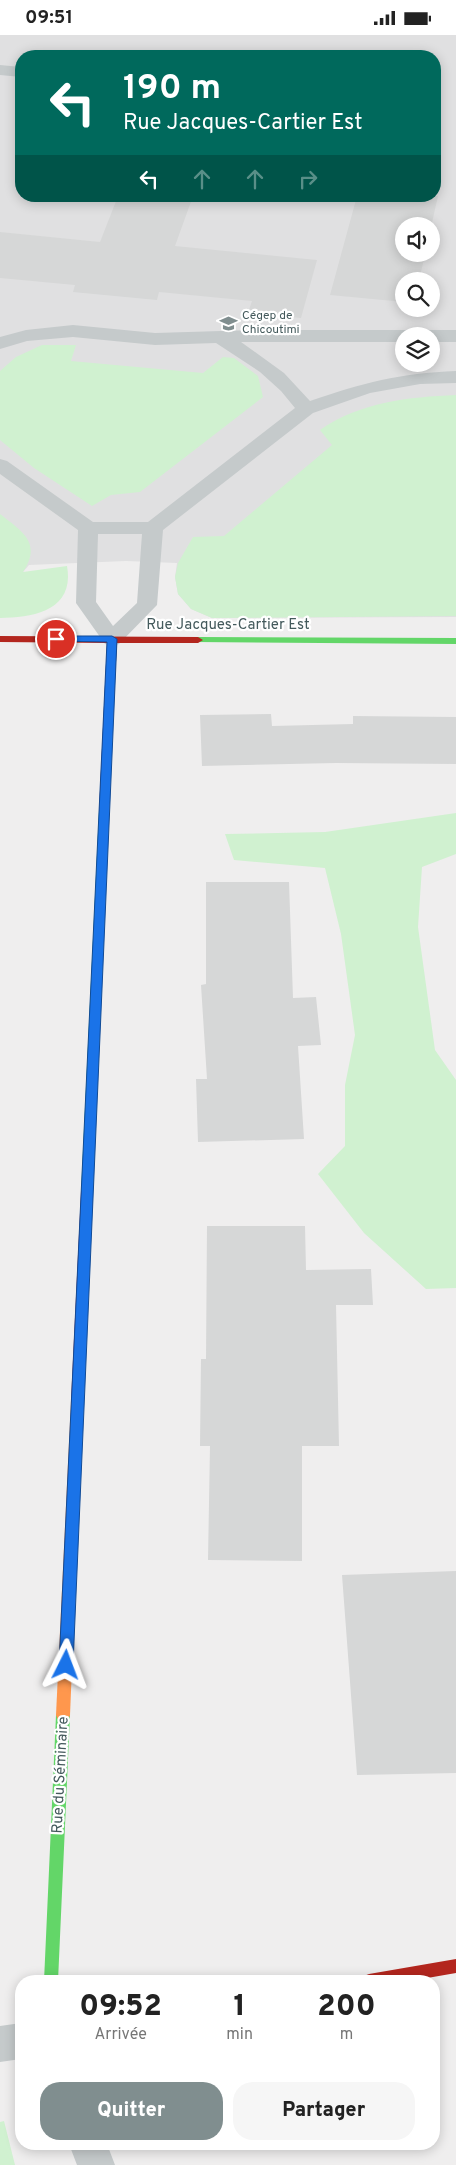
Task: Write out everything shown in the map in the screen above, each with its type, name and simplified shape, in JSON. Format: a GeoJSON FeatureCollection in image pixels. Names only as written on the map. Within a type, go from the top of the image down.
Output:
{"type":"FeatureCollection","features":[{"type":"Feature","properties":{"kind":"street","name":"Rue Jacques-Cartier Est"},"geometry":{"type":"LineString","coordinates":[[0,639],[456,641]]}},
{"type":"Feature","properties":{"kind":"street","name":"Rue du Séminaire"},"geometry":{"type":"LineString","coordinates":[[51,1975],[112,639]]}},
{"type":"Feature","properties":{"kind":"street"},"geometry":{"type":"LineString","coordinates":[[404,1975],[456,1966]]}},
{"type":"Feature","properties":{"kind":"street"},"geometry":{"type":"LineString","coordinates":[[0,2043],[15,2042]]}},
{"type":"Feature","properties":{"kind":"street"},"geometry":{"type":"LineString","coordinates":[[90,2150],[96,2165]]}},
{"type":"Feature","properties":{"kind":"lane"},"geometry":{"type":"LineString","coordinates":[[0,70],[15,71]]}},
{"type":"Feature","properties":{"kind":"lane"},"geometry":{"type":"LineString","coordinates":[[1,342],[26,336],[73,331],[155,339],[456,336]]}},
{"type":"Feature","properties":{"kind":"lane"},"geometry":{"type":"LineString","coordinates":[[219,337],[245,351],[293,390],[306,409]]}},
{"type":"Feature","properties":{"kind":"lane"},"geometry":{"type":"LineString","coordinates":[[0,465],[88,528],[152,528],[306,409],[366,388],[420,378],[456,377]]}},
{"type":"Feature","properties":{"kind":"lane"},"geometry":{"type":"LineString","coordinates":[[88,528],[86,603],[112,639],[148,605],[152,528]]}},
{"type":"Feature","properties":{"kind":"shaded area","name":"Cégep de Chicoutimi"},"geometry":{"type":"Polygon","coordinates":[[[0,35],[456,35],[456,617],[212,618],[191,609],[178,594],[175,577],[177,563],[126,561],[29,565],[23,572],[0,618],[0,35]]]}},
{"type":"Feature","properties":{"kind":"green space"},"geometry":{"type":"Polygon","coordinates":[[[42,345],[76,345],[71,361],[203,373],[223,357],[234,358],[258,376],[263,397],[140,492],[111,495],[92,506],[34,468],[0,440],[0,371],[16,357],[42,345]]]}},
{"type":"Feature","properties":{"kind":"green space"},"geometry":{"type":"Polygon","coordinates":[[[456,395],[456,616],[212,618],[191,609],[178,594],[175,577],[178,563],[193,537],[224,536],[332,445],[320,430],[335,421],[368,407],[421,397],[456,395]]]}},
{"type":"Feature","properties":{"kind":"green space"},"geometry":{"type":"Polygon","coordinates":[[[0,514],[22,533],[30,546],[31,553],[23,572],[67,566],[68,581],[65,593],[49,609],[26,616],[0,618],[0,514]]]}},
{"type":"Feature","properties":{"kind":"green space"},"geometry":{"type":"Polygon","coordinates":[[[456,813],[456,854],[422,867],[418,927],[435,1050],[456,1080],[456,1288],[426,1289],[364,1233],[318,1174],[345,1146],[345,1085],[355,1035],[341,934],[325,868],[234,860],[225,834],[325,832],[456,813]]]}},
{"type":"Feature","properties":{"kind":"green space"},"geometry":{"type":"Polygon","coordinates":[[[4,2121],[15,2165],[0,2165],[0,2122],[4,2121]]]}},
{"type":"Feature","properties":{"kind":"building","name":"Cégep de Chicoutimi"},"geometry":{"type":"Polygon","coordinates":[[[116,202],[191,202],[175,246],[317,260],[301,318],[248,313],[252,301],[159,292],[157,300],[73,292],[75,285],[0,278],[0,232],[100,242],[116,202]]]}},
{"type":"Feature","properties":{"kind":"building"},"geometry":{"type":"Polygon","coordinates":[[[355,202],[437,202],[433,217],[395,217],[395,262],[423,262],[421,272],[395,272],[395,301],[330,295],[355,202]]]}},
{"type":"Feature","properties":{"kind":"building"},"geometry":{"type":"Polygon","coordinates":[[[271,714],[272,726],[353,724],[353,716],[456,717],[456,764],[336,763],[202,766],[200,715],[271,714]]]}},
{"type":"Feature","properties":{"kind":"building"},"geometry":{"type":"Polygon","coordinates":[[[206,882],[289,882],[293,998],[316,997],[321,1045],[298,1046],[304,1139],[198,1142],[196,1079],[207,1079],[201,985],[206,984],[206,882]]]}},
{"type":"Feature","properties":{"kind":"building"},"geometry":{"type":"Polygon","coordinates":[[[207,1226],[305,1226],[306,1270],[371,1269],[373,1305],[336,1305],[339,1446],[302,1446],[302,1561],[208,1560],[210,1446],[200,1446],[201,1359],[206,1359],[207,1226]]]}},
{"type":"Feature","properties":{"kind":"building"},"geometry":{"type":"Polygon","coordinates":[[[456,1571],[456,1773],[357,1775],[342,1575],[456,1571]]]}},
{"type":"Feature","properties":{"kind":"traffic: fast"},"geometry":{"type":"LineString","coordinates":[[198,640],[456,641]]}},
{"type":"Feature","properties":{"kind":"traffic: fast"},"geometry":{"type":"LineString","coordinates":[[87,1192],[104,811]]}},
{"type":"Feature","properties":{"kind":"traffic: fast"},"geometry":{"type":"LineString","coordinates":[[51,1975],[63,1715]]}},
{"type":"Feature","properties":{"kind":"traffic: slow"},"geometry":{"type":"LineString","coordinates":[[63,1715],[77,1401]]}},
{"type":"Feature","properties":{"kind":"traffic: jam"},"geometry":{"type":"LineString","coordinates":[[0,639],[198,640]]}},
{"type":"Feature","properties":{"kind":"traffic: jam"},"geometry":{"type":"LineString","coordinates":[[104,811],[112,639]]}},
{"type":"Feature","properties":{"kind":"traffic: jam"},"geometry":{"type":"LineString","coordinates":[[77,1401],[87,1192]]}},
{"type":"Feature","properties":{"kind":"traffic: jam"},"geometry":{"type":"LineString","coordinates":[[404,1975],[456,1966]]}},
{"type":"Feature","properties":{"kind":"place","name":"Cégep de Chicoutimi"},"geometry":{"type":"Point","coordinates":[228,323]}},
{"type":"Feature","properties":{"kind":"route"},"geometry":{"type":"LineString","coordinates":[[56,639],[112,639],[66,1665]]}}]}
